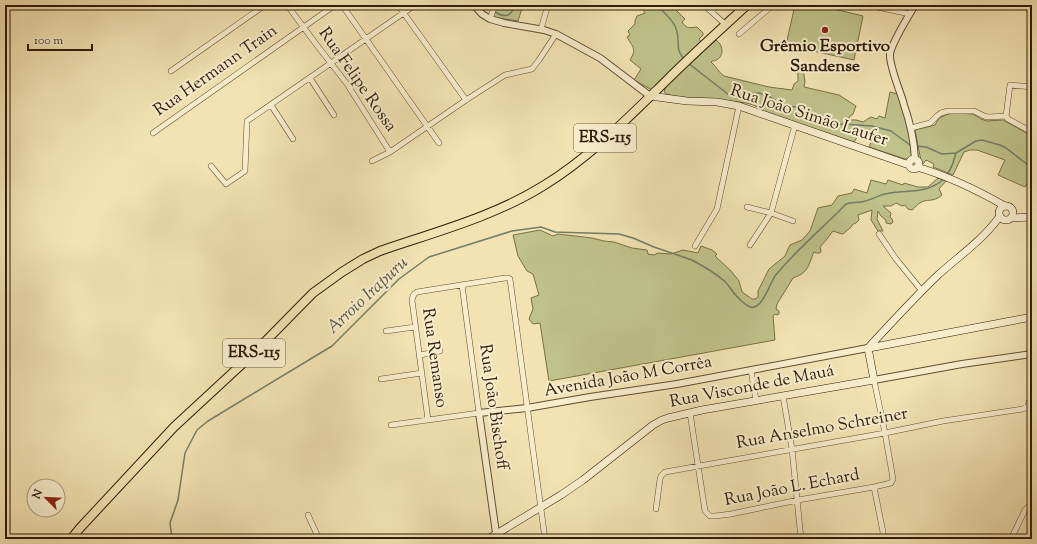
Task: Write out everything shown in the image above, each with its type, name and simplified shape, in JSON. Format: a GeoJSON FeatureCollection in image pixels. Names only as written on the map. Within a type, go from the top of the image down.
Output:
{"type":"FeatureCollection","features":[{"type":"Feature","properties":{"kind":"main road","name":"ERS-115"},"geometry":{"type":"LineString","coordinates":[[71,539],[174,426],[254,353],[312,293],[342,272],[380,252],[494,211],[543,186],[594,149],[747,5]]}},
{"type":"Feature","properties":{"kind":"main road","name":"Rua João Simão Laufer"},"geometry":{"type":"LineString","coordinates":[[650,96],[687,101],[717,102],[739,106],[909,165],[911,159],[916,161]]}},
{"type":"Feature","properties":{"kind":"main road"},"geometry":{"type":"LineString","coordinates":[[916,161],[930,171],[970,187],[1005,206],[1009,206],[1012,209],[1032,216]]}},
{"type":"Feature","properties":{"kind":"main road"},"geometry":{"type":"LineString","coordinates":[[985,195],[1004,220],[1032,216]]}},
{"type":"Feature","properties":{"kind":"main road"},"geometry":{"type":"LineString","coordinates":[[987,233],[1001,208],[1005,206]]}},
{"type":"Feature","properties":{"kind":"main road"},"geometry":{"type":"LineString","coordinates":[[868,348],[938,276],[987,233],[1010,219],[1013,214],[1012,209]]}},
{"type":"Feature","properties":{"kind":"main road"},"geometry":{"type":"LineString","coordinates":[[868,348],[1032,317]]}},
{"type":"Feature","properties":{"kind":"main road"},"geometry":{"type":"LineString","coordinates":[[868,348],[874,380]]}},
{"type":"Feature","properties":{"kind":"main road","name":"Rua Visconde de Mauá"},"geometry":{"type":"LineString","coordinates":[[488,539],[583,480],[653,425],[662,420],[756,400],[874,380]]}},
{"type":"Feature","properties":{"kind":"street"},"geometry":{"type":"LineString","coordinates":[[171,71],[266,5]]}},
{"type":"Feature","properties":{"kind":"street","name":"Rua Felipe Rossa"},"geometry":{"type":"LineString","coordinates":[[287,5],[347,84],[390,152]]}},
{"type":"Feature","properties":{"kind":"street","name":"Rua Hermann Train"},"geometry":{"type":"LineString","coordinates":[[153,133],[334,5]]}},
{"type":"Feature","properties":{"kind":"street"},"geometry":{"type":"LineString","coordinates":[[342,5],[439,143]]}},
{"type":"Feature","properties":{"kind":"street"},"geometry":{"type":"LineString","coordinates":[[398,5],[466,100]]}},
{"type":"Feature","properties":{"kind":"street"},"geometry":{"type":"LineString","coordinates":[[211,166],[226,184],[245,171],[247,121],[415,5]]}},
{"type":"Feature","properties":{"kind":"street"},"geometry":{"type":"LineString","coordinates":[[474,5],[482,14],[493,11],[504,23],[541,29],[556,34],[600,58],[650,96]]}},
{"type":"Feature","properties":{"kind":"street"},"geometry":{"type":"LineString","coordinates":[[541,29],[548,5]]}},
{"type":"Feature","properties":{"kind":"street"},"geometry":{"type":"LineString","coordinates":[[704,5],[726,24]]}},
{"type":"Feature","properties":{"kind":"street"},"geometry":{"type":"LineString","coordinates":[[711,11],[718,5]]}},
{"type":"Feature","properties":{"kind":"street"},"geometry":{"type":"LineString","coordinates":[[739,34],[773,5]]}},
{"type":"Feature","properties":{"kind":"street"},"geometry":{"type":"LineString","coordinates":[[868,5],[910,14]]}},
{"type":"Feature","properties":{"kind":"street"},"geometry":{"type":"LineString","coordinates":[[915,5],[896,39],[890,56],[893,72],[913,139],[916,161]]}},
{"type":"Feature","properties":{"kind":"street"},"geometry":{"type":"LineString","coordinates":[[372,161],[390,152],[505,75],[532,69],[556,34]]}},
{"type":"Feature","properties":{"kind":"street"},"geometry":{"type":"LineString","coordinates":[[310,78],[334,115]]}},
{"type":"Feature","properties":{"kind":"street"},"geometry":{"type":"LineString","coordinates":[[1006,116],[1010,85],[1032,87]]}},
{"type":"Feature","properties":{"kind":"street"},"geometry":{"type":"LineString","coordinates":[[271,104],[292,140]]}},
{"type":"Feature","properties":{"kind":"street"},"geometry":{"type":"LineString","coordinates":[[695,246],[717,209],[739,106]]}},
{"type":"Feature","properties":{"kind":"street"},"geometry":{"type":"LineString","coordinates":[[910,128],[930,123],[941,113],[966,110],[988,117],[1006,116],[1008,119],[1032,132]]}},
{"type":"Feature","properties":{"kind":"street"},"geometry":{"type":"LineString","coordinates":[[750,245],[771,213],[795,125]]}},
{"type":"Feature","properties":{"kind":"street"},"geometry":{"type":"LineString","coordinates":[[747,208],[771,213],[793,221]]}},
{"type":"Feature","properties":{"kind":"street"},"geometry":{"type":"LineString","coordinates":[[879,234],[896,259],[922,291]]}},
{"type":"Feature","properties":{"kind":"street"},"geometry":{"type":"LineString","coordinates":[[462,285],[508,278],[510,279],[545,539]]}},
{"type":"Feature","properties":{"kind":"street","name":"Rua Remanso"},"geometry":{"type":"LineString","coordinates":[[428,420],[412,300],[413,296],[417,292],[462,285]]}},
{"type":"Feature","properties":{"kind":"street","name":"Rua João Bischoff"},"geometry":{"type":"LineString","coordinates":[[462,285],[496,533]]}},
{"type":"Feature","properties":{"kind":"street"},"geometry":{"type":"LineString","coordinates":[[386,331],[416,327]]}},
{"type":"Feature","properties":{"kind":"street","name":"Avenida João M Corrêa"},"geometry":{"type":"LineString","coordinates":[[391,425],[527,408],[677,384],[868,348]]}},
{"type":"Feature","properties":{"kind":"street"},"geometry":{"type":"LineString","coordinates":[[420,356],[440,351]]}},
{"type":"Feature","properties":{"kind":"street","name":"Rua Visconde de Mauá"},"geometry":{"type":"LineString","coordinates":[[874,380],[955,365],[1032,354]]}},
{"type":"Feature","properties":{"kind":"street"},"geometry":{"type":"LineString","coordinates":[[751,370],[756,400]]}},
{"type":"Feature","properties":{"kind":"street"},"geometry":{"type":"LineString","coordinates":[[381,379],[422,373]]}},
{"type":"Feature","properties":{"kind":"street"},"geometry":{"type":"LineString","coordinates":[[874,380],[885,433]]}},
{"type":"Feature","properties":{"kind":"street","name":"Rua Anselmo Schreiner"},"geometry":{"type":"LineString","coordinates":[[656,509],[660,479],[663,474],[670,471],[885,433],[943,421],[1023,409],[1028,406],[1032,394]]}},
{"type":"Feature","properties":{"kind":"street"},"geometry":{"type":"LineString","coordinates":[[783,396],[792,449],[801,539]]}},
{"type":"Feature","properties":{"kind":"street"},"geometry":{"type":"LineString","coordinates":[[690,414],[699,466]]}},
{"type":"Feature","properties":{"kind":"street","name":"Rua João L. Echard"},"geometry":{"type":"LineString","coordinates":[[699,466],[707,514],[710,516],[722,516],[891,483],[893,479],[885,433]]}},
{"type":"Feature","properties":{"kind":"street"},"geometry":{"type":"LineString","coordinates":[[874,487],[883,532],[882,539]]}},
{"type":"Feature","properties":{"kind":"street"},"geometry":{"type":"LineString","coordinates":[[1011,539],[1025,510],[1032,506]]}},
{"type":"Feature","properties":{"kind":"street"},"geometry":{"type":"LineString","coordinates":[[308,515],[319,539]]}},
{"type":"Feature","properties":{"kind":"green space"},"geometry":{"type":"Polygon","coordinates":[[[509,5],[523,5],[518,21],[492,17],[497,7],[507,10],[509,5]]]}},
{"type":"Feature","properties":{"kind":"green space"},"geometry":{"type":"Polygon","coordinates":[[[640,5],[671,5],[685,19],[682,22],[685,26],[690,28],[697,27],[703,33],[699,39],[702,44],[652,90],[634,80],[641,69],[630,60],[634,50],[627,37],[630,35],[628,31],[635,24],[637,16],[645,13],[640,5]]]}},
{"type":"Feature","properties":{"kind":"green space","name":"Grêmio Esportivo Sandense"},"geometry":{"type":"Polygon","coordinates":[[[795,5],[817,5],[863,16],[854,60],[786,45],[795,5]]]}},
{"type":"Feature","properties":{"kind":"green space"},"geometry":{"type":"Polygon","coordinates":[[[716,40],[720,43],[722,54],[717,60],[711,62],[724,76],[769,87],[792,90],[794,84],[798,81],[798,74],[796,72],[797,66],[803,68],[805,82],[804,87],[839,95],[856,106],[853,114],[849,117],[849,120],[863,122],[871,117],[877,119],[879,116],[885,118],[890,92],[898,94],[910,138],[911,156],[905,159],[869,147],[873,138],[860,133],[854,142],[760,111],[761,108],[748,103],[690,99],[669,95],[664,92],[666,86],[716,40]]]}},
{"type":"Feature","properties":{"kind":"green space"},"geometry":{"type":"Polygon","coordinates":[[[948,114],[973,114],[987,121],[1003,120],[1032,136],[1032,182],[1028,182],[1025,187],[998,175],[1005,160],[977,150],[964,152],[953,175],[933,167],[934,164],[926,160],[923,164],[921,161],[915,130],[935,125],[939,118],[948,114]]]}},
{"type":"Feature","properties":{"kind":"green space"},"geometry":{"type":"Polygon","coordinates":[[[938,178],[946,181],[939,189],[942,195],[939,197],[918,204],[912,210],[908,209],[905,205],[902,206],[896,203],[891,206],[883,206],[891,213],[890,217],[893,222],[891,224],[886,223],[886,220],[878,211],[877,219],[883,231],[878,231],[871,220],[872,210],[858,215],[859,220],[843,234],[833,231],[820,247],[820,253],[814,252],[806,270],[802,274],[793,278],[777,304],[776,309],[779,311],[779,314],[775,314],[773,316],[775,340],[549,381],[540,323],[533,324],[529,319],[533,309],[531,298],[539,295],[533,274],[527,271],[518,256],[513,235],[540,230],[553,236],[558,234],[614,242],[632,248],[647,250],[648,254],[654,255],[658,253],[671,254],[683,250],[698,253],[701,246],[712,250],[717,254],[715,256],[739,281],[742,292],[752,299],[755,299],[758,297],[758,291],[769,269],[785,256],[790,245],[802,240],[810,231],[818,208],[832,205],[838,196],[852,193],[854,189],[867,193],[871,180],[886,184],[888,180],[903,185],[904,183],[918,187],[928,187],[938,178]]]}},
{"type":"Feature","properties":{"kind":"waterway"},"geometry":{"type":"LineString","coordinates":[[485,5],[491,10]]}},
{"type":"Feature","properties":{"kind":"waterway"},"geometry":{"type":"LineString","coordinates":[[495,12],[505,16],[512,12],[515,5]]}},
{"type":"Feature","properties":{"kind":"waterway"},"geometry":{"type":"LineString","coordinates":[[656,5],[669,17],[674,25],[678,36],[679,49],[684,59]]}},
{"type":"Feature","properties":{"kind":"waterway"},"geometry":{"type":"LineString","coordinates":[[688,63],[729,95],[759,93],[768,96],[785,106],[797,107],[810,120],[836,125],[872,126],[891,131],[912,146]]}},
{"type":"Feature","properties":{"kind":"waterway"},"geometry":{"type":"LineString","coordinates":[[916,146],[926,147],[942,154],[956,153],[976,141],[982,140],[1006,148],[1032,168]]}},
{"type":"Feature","properties":{"kind":"waterway","name":"Arroio Irapuru"},"geometry":{"type":"LineString","coordinates":[[947,174],[952,167],[956,153]]}},
{"type":"Feature","properties":{"kind":"waterway","name":"Arroio Irapuru"},"geometry":{"type":"LineString","coordinates":[[172,539],[170,523],[178,500],[185,453],[197,430],[208,421],[332,346],[399,279],[429,257],[512,231],[541,227],[555,232],[619,234],[692,260],[724,281],[737,297],[746,304],[751,307],[755,307],[762,300],[775,276],[783,266],[846,204],[864,201],[885,194],[916,191],[930,187],[944,179]]}},
{"type":"Feature","properties":{"kind":"place","name":"Grêmio Esportivo Sandense"},"geometry":{"type":"Point","coordinates":[825,30]}}]}
